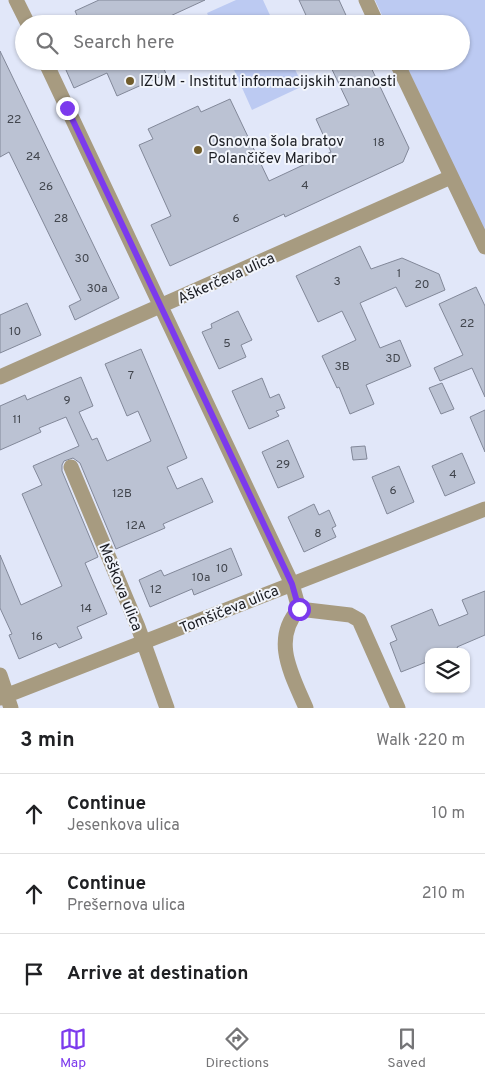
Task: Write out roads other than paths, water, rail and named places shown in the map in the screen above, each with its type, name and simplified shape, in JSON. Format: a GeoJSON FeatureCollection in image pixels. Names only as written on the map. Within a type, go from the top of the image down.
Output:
{"type":"FeatureCollection","features":[{"type":"Feature","properties":{"kind":"street"},"geometry":{"type":"LineString","coordinates":[[16,0],[24,15]]}},
{"type":"Feature","properties":{"kind":"street"},"geometry":{"type":"LineString","coordinates":[[366,0],[374,15]]}},
{"type":"Feature","properties":{"kind":"street"},"geometry":{"type":"LineString","coordinates":[[49,70],[292,584],[299,609]]}},
{"type":"Feature","properties":{"kind":"street"},"geometry":{"type":"LineString","coordinates":[[400,70],[485,247]]}},
{"type":"Feature","properties":{"kind":"street","name":"Aškerčeva ulica"},"geometry":{"type":"LineString","coordinates":[[0,377],[451,177]]}},
{"type":"Feature","properties":{"kind":"street","name":"Meškova ulica"},"geometry":{"type":"LineString","coordinates":[[71,467],[144,643],[168,708]]}},
{"type":"Feature","properties":{"kind":"street","name":"Tomšičeva ulica"},"geometry":{"type":"LineString","coordinates":[[6,700],[144,643],[485,509]]}},
{"type":"Feature","properties":{"kind":"street"},"geometry":{"type":"LineString","coordinates":[[299,609],[292,618],[285,637],[285,658],[306,708]]}},
{"type":"Feature","properties":{"kind":"street"},"geometry":{"type":"LineString","coordinates":[[299,609],[350,615],[359,620],[398,708]]}},
{"type":"Feature","properties":{"kind":"street"},"geometry":{"type":"LineString","coordinates":[[0,675],[6,700]]}},
{"type":"Feature","properties":{"kind":"place","name":"IZUM - Institut informacijskih znanosti"},"geometry":{"type":"Point","coordinates":[130,81]}},
{"type":"Feature","properties":{"kind":"place","name":"Osnovna šola bratov Polančičev Maribor"},"geometry":{"type":"Point","coordinates":[198,150]}}]}
